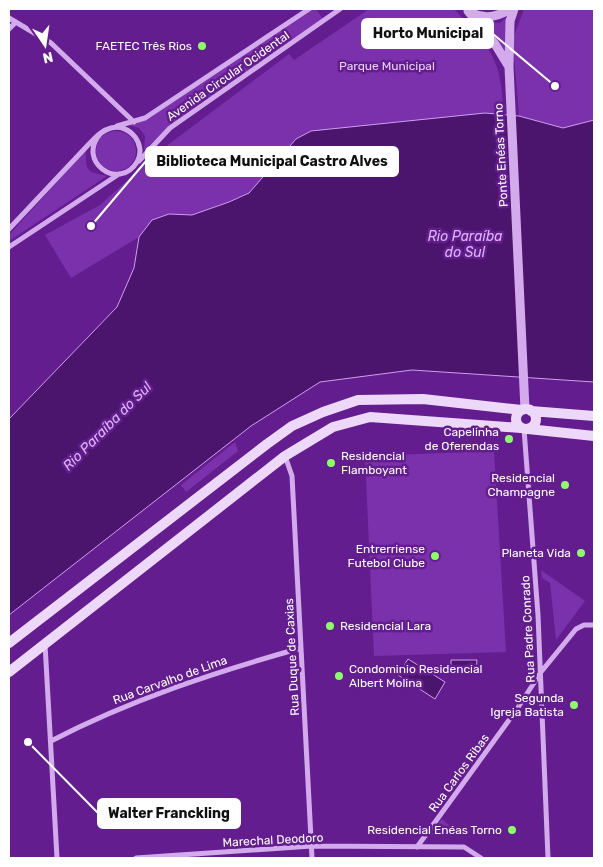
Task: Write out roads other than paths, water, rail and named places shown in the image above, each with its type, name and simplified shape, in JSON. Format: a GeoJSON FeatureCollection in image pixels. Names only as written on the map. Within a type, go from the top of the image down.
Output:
{"type":"FeatureCollection","features":[{"type":"Feature","properties":{"kind":"main road"},"geometry":{"type":"LineString","coordinates":[[9,643],[267,444],[292,426],[324,412],[358,400],[414,399],[594,416]]}},
{"type":"Feature","properties":{"kind":"main road"},"geometry":{"type":"LineString","coordinates":[[524,429],[515,421],[517,414],[526,410]]}},
{"type":"Feature","properties":{"kind":"main road"},"geometry":{"type":"LineString","coordinates":[[524,429],[535,423],[535,416],[526,410]]}},
{"type":"Feature","properties":{"kind":"main road"},"geometry":{"type":"LineString","coordinates":[[9,672],[285,456],[332,427],[370,417],[594,436]]}},
{"type":"Feature","properties":{"kind":"street","name":"Avenida Circular Ocidental"},"geometry":{"type":"LineString","coordinates":[[108,129],[145,118],[309,9]]}},
{"type":"Feature","properties":{"kind":"street"},"geometry":{"type":"LineString","coordinates":[[326,9],[330,15]]}},
{"type":"Feature","properties":{"kind":"street","name":"Avenida Circular Ocidental"},"geometry":{"type":"LineString","coordinates":[[133,167],[170,128],[340,9]]}},
{"type":"Feature","properties":{"kind":"street"},"geometry":{"type":"LineString","coordinates":[[467,10],[478,16],[489,18],[500,15],[510,9]]}},
{"type":"Feature","properties":{"kind":"street","name":"Ponte Enéas Torno"},"geometry":{"type":"LineString","coordinates":[[514,9],[510,21],[509,67],[526,410]]}},
{"type":"Feature","properties":{"kind":"street"},"geometry":{"type":"LineString","coordinates":[[467,10],[495,44],[509,67]]}},
{"type":"Feature","properties":{"kind":"street"},"geometry":{"type":"LineString","coordinates":[[9,18],[51,42],[134,122]]}},
{"type":"Feature","properties":{"kind":"street"},"geometry":{"type":"LineString","coordinates":[[9,28],[16,22]]}},
{"type":"Feature","properties":{"kind":"street"},"geometry":{"type":"LineString","coordinates":[[9,229],[102,133],[108,129],[124,129],[136,138],[140,153],[133,167],[9,247]]}},
{"type":"Feature","properties":{"kind":"street"},"geometry":{"type":"LineString","coordinates":[[102,133],[94,142],[95,160],[102,170],[108,173],[120,174]]}},
{"type":"Feature","properties":{"kind":"street","name":"Rua Padre Conrado"},"geometry":{"type":"LineString","coordinates":[[524,429],[538,615],[548,858]]}},
{"type":"Feature","properties":{"kind":"street","name":"Rua Duque de Caxias"},"geometry":{"type":"LineString","coordinates":[[285,456],[292,476],[312,858]]}},
{"type":"Feature","properties":{"kind":"street","name":"Rua Carlos Ribas"},"geometry":{"type":"LineString","coordinates":[[414,847],[517,709],[541,672],[576,629],[584,625],[594,625]]}},
{"type":"Feature","properties":{"kind":"street"},"geometry":{"type":"LineString","coordinates":[[45,644],[57,858]]}},
{"type":"Feature","properties":{"kind":"street","name":"Rua Carvalho de Lima"},"geometry":{"type":"LineString","coordinates":[[50,741],[85,723],[159,693],[228,668],[301,648]]}},
{"type":"Feature","properties":{"kind":"street","name":"Marechal Deodoro"},"geometry":{"type":"LineString","coordinates":[[136,858],[312,846],[464,847],[481,858]]}},
{"type":"Feature","properties":{"kind":"water","name":"Rio Paraíba do Sul"},"geometry":{"type":"Polygon","coordinates":[[[485,113],[519,116],[563,128],[594,120],[594,382],[412,370],[320,382],[251,426],[9,615],[9,419],[117,307],[134,268],[139,237],[152,220],[169,214],[192,215],[249,193],[296,139],[311,131],[485,113]]]}},
{"type":"Feature","properties":{"kind":"water"},"geometry":{"type":"Polygon","coordinates":[[[408,659],[445,682],[435,699],[398,675],[408,659]]]}},
{"type":"Feature","properties":{"kind":"water"},"geometry":{"type":"Polygon","coordinates":[[[451,660],[477,660],[476,670],[451,669],[451,660]]]}},
{"type":"Feature","properties":{"kind":"place","name":"FAETEC Três Rios"},"geometry":{"type":"Point","coordinates":[202,46]}},
{"type":"Feature","properties":{"kind":"place","name":"Horto Municipal"},"geometry":{"type":"Point","coordinates":[555,86]}},
{"type":"Feature","properties":{"kind":"place","name":"Biblioteca Municipal Castro Alves"},"geometry":{"type":"Point","coordinates":[91,226]}},
{"type":"Feature","properties":{"kind":"place","name":"Capelinha de Oferendas"},"geometry":{"type":"Point","coordinates":[509,439]}},
{"type":"Feature","properties":{"kind":"place","name":"Residencial Flamboyant"},"geometry":{"type":"Point","coordinates":[331,463]}},
{"type":"Feature","properties":{"kind":"place","name":"Residencial Champagne"},"geometry":{"type":"Point","coordinates":[565,485]}},
{"type":"Feature","properties":{"kind":"place","name":"Planeta Vida"},"geometry":{"type":"Point","coordinates":[581,553]}},
{"type":"Feature","properties":{"kind":"place","name":"Entrerriense Futebol Clube"},"geometry":{"type":"Point","coordinates":[435,556]}},
{"type":"Feature","properties":{"kind":"place","name":"Residencial Lara"},"geometry":{"type":"Point","coordinates":[330,626]}},
{"type":"Feature","properties":{"kind":"place","name":"Condominio Residencial Albert Molina"},"geometry":{"type":"Point","coordinates":[339,676]}},
{"type":"Feature","properties":{"kind":"place","name":"Segunda Igreja Batista"},"geometry":{"type":"Point","coordinates":[574,705]}},
{"type":"Feature","properties":{"kind":"place","name":"Walter Franckling"},"geometry":{"type":"Point","coordinates":[28,742]}},
{"type":"Feature","properties":{"kind":"place","name":"Residencial Enéas Torno"},"geometry":{"type":"Point","coordinates":[512,830]}},
{"type":"Feature","properties":{"kind":"park label","name":"Parque Municipal"},"geometry":{"type":"Point","coordinates":[387,66]}}]}
